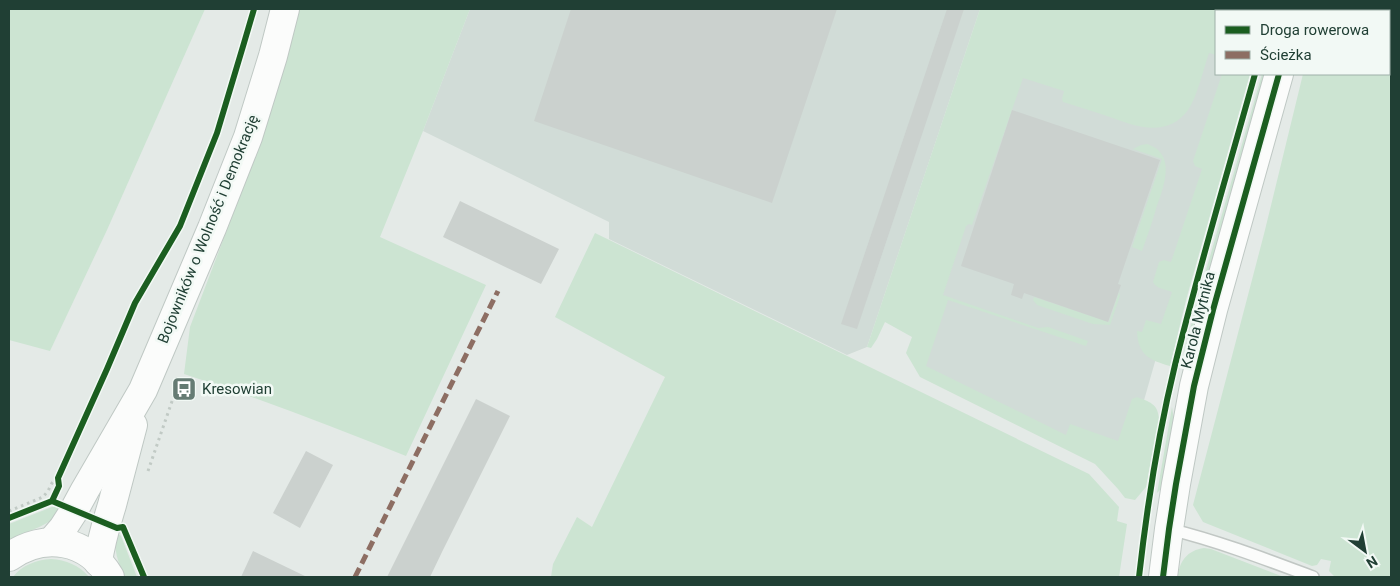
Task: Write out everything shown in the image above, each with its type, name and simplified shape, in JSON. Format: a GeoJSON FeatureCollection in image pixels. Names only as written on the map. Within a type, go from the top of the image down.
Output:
{"type":"FeatureCollection","features":[{"type":"Feature","properties":{"kind":"main road","name":"Bojowników o Wolność i Demokrację"},"geometry":{"type":"LineString","coordinates":[[51,542],[63,528],[74,510],[143,390],[212,228],[248,136],[286,9]]}},
{"type":"Feature","properties":{"kind":"main road","name":"Karola Mytnika"},"geometry":{"type":"LineString","coordinates":[[1164,577],[1176,484],[1194,386],[1212,310],[1279,75]]}},
{"type":"Feature","properties":{"kind":"main road","name":"Bojowników o Wolność i Demokrację"},"geometry":{"type":"LineString","coordinates":[[104,569],[100,544],[143,390]]}},
{"type":"Feature","properties":{"kind":"main road"},"geometry":{"type":"LineString","coordinates":[[9,557],[28,546],[51,542],[74,546],[85,551],[104,569]]}},
{"type":"Feature","properties":{"kind":"lane"},"geometry":{"type":"LineString","coordinates":[[1169,529],[1236,548],[1313,577]]}},
{"type":"Feature","properties":{"kind":"path"},"geometry":{"type":"LineString","coordinates":[[146,477],[180,378]]}},
{"type":"Feature","properties":{"kind":"path"},"geometry":{"type":"LineString","coordinates":[[58,478],[59,486]]}},
{"type":"Feature","properties":{"kind":"path"},"geometry":{"type":"LineString","coordinates":[[9,511],[43,497],[51,489],[52,483],[58,478]]}},
{"type":"Feature","properties":{"kind":"path"},"geometry":{"type":"LineString","coordinates":[[9,518],[52,501],[74,510]]}},
{"type":"Feature","properties":{"kind":"shaded area"},"geometry":{"type":"Polygon","coordinates":[[[470,9],[980,9],[867,347],[847,355],[609,239],[609,222],[423,131],[470,9]]]}},
{"type":"Feature","properties":{"kind":"shaded area"},"geometry":{"type":"Polygon","coordinates":[[[1029,9],[1215,11],[1215,75],[1237,75],[1125,467],[924,369],[915,348],[1029,9]]]}},
{"type":"Feature","properties":{"kind":"green space"},"geometry":{"type":"Polygon","coordinates":[[[9,9],[205,9],[107,230],[50,351],[9,340],[9,9]]]}},
{"type":"Feature","properties":{"kind":"green space"},"geometry":{"type":"Polygon","coordinates":[[[297,9],[470,9],[380,237],[486,285],[406,456],[268,403],[184,374],[190,327],[249,172],[297,9]]]}},
{"type":"Feature","properties":{"kind":"green space"},"geometry":{"type":"Polygon","coordinates":[[[980,9],[1268,9],[1215,10],[1215,55],[1209,53],[1192,104],[1180,119],[1170,125],[1150,128],[1128,123],[1063,102],[1064,91],[1023,78],[972,225],[966,226],[943,295],[1038,328],[1048,327],[1088,341],[1086,346],[948,300],[926,366],[1066,435],[1070,424],[1118,441],[1132,399],[1137,397],[1155,406],[1159,419],[1146,487],[1135,500],[1125,498],[1095,464],[920,377],[906,353],[912,337],[885,322],[871,348],[867,347],[980,9]]]}},
{"type":"Feature","properties":{"kind":"green space"},"geometry":{"type":"Polygon","coordinates":[[[1391,38],[1391,577],[1334,576],[1329,571],[1331,561],[1321,559],[1317,565],[1312,566],[1203,522],[1193,505],[1264,234],[1303,75],[1390,75],[1391,38]]]}},
{"type":"Feature","properties":{"kind":"green space"},"geometry":{"type":"Polygon","coordinates":[[[1222,75],[1250,75],[1186,300],[1170,366],[1151,359],[1142,351],[1137,331],[1142,332],[1146,320],[1161,324],[1172,292],[1158,287],[1153,282],[1159,262],[1164,260],[1171,262],[1202,169],[1195,166],[1193,161],[1222,75]]]}},
{"type":"Feature","properties":{"kind":"green space"},"geometry":{"type":"Polygon","coordinates":[[[1262,75],[1268,75],[1187,360],[1181,365],[1262,75]]]}},
{"type":"Feature","properties":{"kind":"green space"},"geometry":{"type":"Polygon","coordinates":[[[1147,144],[1157,149],[1162,156],[1166,173],[1162,192],[1142,251],[1132,247],[1162,159],[1133,149],[1147,144]]]}},
{"type":"Feature","properties":{"kind":"green space"},"geometry":{"type":"Polygon","coordinates":[[[595,233],[1089,474],[1119,507],[1117,521],[1127,524],[1119,577],[551,577],[553,564],[577,517],[592,527],[665,377],[555,317],[595,233]]]}},
{"type":"Feature","properties":{"kind":"green space"},"geometry":{"type":"Polygon","coordinates":[[[1119,292],[1120,296],[1110,325],[1093,324],[1037,305],[1033,300],[1034,297],[1109,322],[1119,292]]]}},
{"type":"Feature","properties":{"kind":"green space"},"geometry":{"type":"Polygon","coordinates":[[[1172,407],[1174,420],[1162,488],[1157,493],[1172,407]]]}},
{"type":"Feature","properties":{"kind":"green space"},"geometry":{"type":"Polygon","coordinates":[[[52,507],[62,510],[44,525],[9,540],[9,524],[52,507]]]}},
{"type":"Feature","properties":{"kind":"green space"},"geometry":{"type":"Polygon","coordinates":[[[116,532],[121,536],[137,577],[125,577],[122,572],[116,550],[116,532]]]}},
{"type":"Feature","properties":{"kind":"green space"},"geometry":{"type":"Polygon","coordinates":[[[1204,548],[1284,577],[1178,577],[1180,566],[1185,557],[1193,551],[1204,548]]]}},
{"type":"Feature","properties":{"kind":"green space"},"geometry":{"type":"Polygon","coordinates":[[[51,559],[72,564],[89,577],[13,577],[30,564],[51,559]]]}},
{"type":"Feature","properties":{"kind":"building"},"geometry":{"type":"Polygon","coordinates":[[[571,9],[837,9],[772,203],[534,121],[571,9]]]}},
{"type":"Feature","properties":{"kind":"building"},"geometry":{"type":"Polygon","coordinates":[[[947,9],[964,9],[857,329],[841,324],[947,9]]]}},
{"type":"Feature","properties":{"kind":"building"},"geometry":{"type":"Polygon","coordinates":[[[1012,110],[1160,160],[1118,284],[1121,285],[1108,322],[1024,293],[1022,299],[1011,295],[1014,284],[961,266],[1012,110]]]}},
{"type":"Feature","properties":{"kind":"building"},"geometry":{"type":"Polygon","coordinates":[[[460,201],[559,249],[541,284],[443,237],[460,201]]]}},
{"type":"Feature","properties":{"kind":"building"},"geometry":{"type":"Polygon","coordinates":[[[476,399],[510,416],[430,577],[387,577],[476,399]]]}},
{"type":"Feature","properties":{"kind":"building"},"geometry":{"type":"Polygon","coordinates":[[[306,451],[333,465],[300,528],[273,513],[306,451]]]}},
{"type":"Feature","properties":{"kind":"building"},"geometry":{"type":"Polygon","coordinates":[[[253,551],[307,577],[241,577],[253,551]]]}},
{"type":"Feature","properties":{"kind":"marked path"},"geometry":{"type":"LineString","coordinates":[[355,577],[498,291]]}},
{"type":"Feature","properties":{"kind":"cycle path"},"geometry":{"type":"LineString","coordinates":[[9,518],[52,501],[59,486],[58,478],[135,303],[180,226],[217,133],[254,9]]}},
{"type":"Feature","properties":{"kind":"cycle path"},"geometry":{"type":"LineString","coordinates":[[1139,577],[1154,471],[1169,391],[1194,292],[1255,75]]}},
{"type":"Feature","properties":{"kind":"cycle path"},"geometry":{"type":"LineString","coordinates":[[1163,577],[1176,484],[1194,386],[1213,310],[1279,75]]}},
{"type":"Feature","properties":{"kind":"cycle path"},"geometry":{"type":"LineString","coordinates":[[52,501],[117,528],[123,527],[144,577]]}},
{"type":"Feature","properties":{"kind":"place","name":"Kresowian"},"geometry":{"type":"Point","coordinates":[184,389]}}]}
